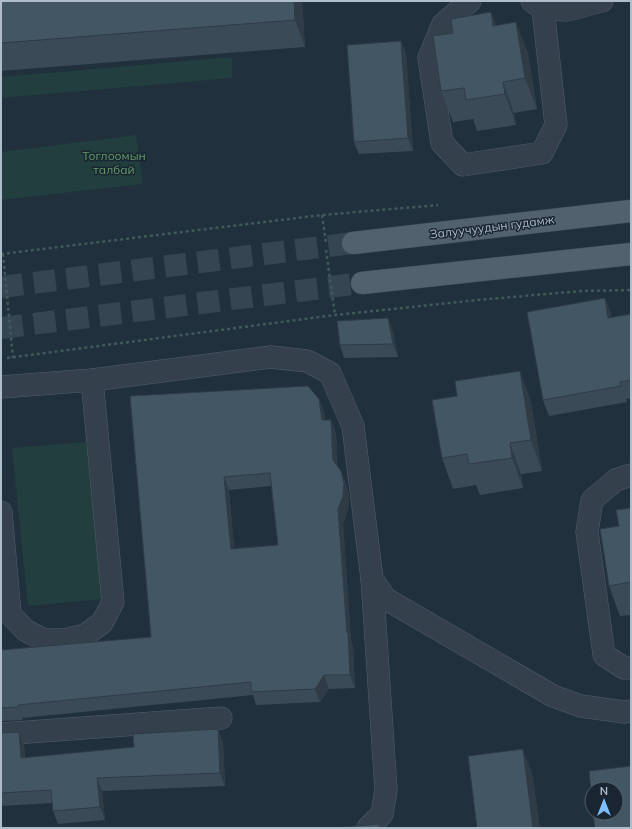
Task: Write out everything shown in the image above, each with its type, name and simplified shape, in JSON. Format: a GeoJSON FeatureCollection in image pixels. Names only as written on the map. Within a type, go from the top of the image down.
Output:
{"type":"FeatureCollection","features":[{"type":"Feature","properties":{"kind":"main road","name":"Залуучуудын гудамж"},"geometry":{"type":"LineString","coordinates":[[353,244],[631,211]]}},
{"type":"Feature","properties":{"kind":"main road"},"geometry":{"type":"LineString","coordinates":[[362,283],[631,254]]}},
{"type":"Feature","properties":{"kind":"street"},"geometry":{"type":"LineString","coordinates":[[470,1],[442,24],[429,58],[442,143],[463,164],[542,152],[556,125],[538,5],[568,10],[602,1]]}},
{"type":"Feature","properties":{"kind":"street"},"geometry":{"type":"LineString","coordinates":[[1,387],[92,380],[271,357],[307,361],[330,373],[353,426],[372,579],[386,790],[382,814],[368,828]]}},
{"type":"Feature","properties":{"kind":"street"},"geometry":{"type":"LineString","coordinates":[[1,512],[10,614],[25,630],[44,640],[64,640],[85,635],[102,623],[113,602],[92,380]]}},
{"type":"Feature","properties":{"kind":"street"},"geometry":{"type":"LineString","coordinates":[[631,475],[616,480],[592,500],[587,532],[604,655],[624,668],[631,668]]}},
{"type":"Feature","properties":{"kind":"street"},"geometry":{"type":"LineString","coordinates":[[372,579],[386,599],[552,696],[581,706],[624,712],[631,711]]}},
{"type":"Feature","properties":{"kind":"street"},"geometry":{"type":"LineString","coordinates":[[1,734],[221,718]]}},
{"type":"Feature","properties":{"kind":"path"},"geometry":{"type":"LineString","coordinates":[[13,358],[2,254],[322,215],[445,204]]}},
{"type":"Feature","properties":{"kind":"path"},"geometry":{"type":"LineString","coordinates":[[322,215],[335,315]]}},
{"type":"Feature","properties":{"kind":"path"},"geometry":{"type":"LineString","coordinates":[[1,359],[335,315],[581,291],[631,290]]}},
{"type":"Feature","properties":{"kind":"green space"},"geometry":{"type":"Polygon","coordinates":[[[232,57],[232,78],[1,98],[1,77],[232,57]]]}},
{"type":"Feature","properties":{"kind":"green space","name":"Тоглоомын талбай"},"geometry":{"type":"Polygon","coordinates":[[[136,135],[143,184],[1,200],[1,152],[136,135]]]}},
{"type":"Feature","properties":{"kind":"green space"},"geometry":{"type":"Polygon","coordinates":[[[86,442],[102,599],[28,606],[12,448],[86,442]]]}},
{"type":"Feature","properties":{"kind":"building"},"geometry":{"type":"Polygon","coordinates":[[[1,1],[294,1],[295,20],[1,43],[1,1]]]}},
{"type":"Feature","properties":{"kind":"building"},"geometry":{"type":"Polygon","coordinates":[[[491,12],[493,26],[516,22],[525,78],[503,82],[505,94],[466,100],[464,88],[441,91],[433,36],[453,33],[451,19],[491,12]]]}},
{"type":"Feature","properties":{"kind":"building"},"geometry":{"type":"Polygon","coordinates":[[[401,41],[408,138],[354,142],[347,45],[401,41]]]}},
{"type":"Feature","properties":{"kind":"building"},"geometry":{"type":"Polygon","coordinates":[[[605,298],[608,318],[631,314],[631,380],[620,382],[621,386],[543,400],[527,312],[605,298]]]}},
{"type":"Feature","properties":{"kind":"building"},"geometry":{"type":"Polygon","coordinates":[[[388,318],[393,344],[340,345],[337,321],[388,318]]]}},
{"type":"Feature","properties":{"kind":"building"},"geometry":{"type":"Polygon","coordinates":[[[520,371],[531,440],[510,443],[512,458],[469,464],[467,454],[442,458],[432,400],[457,396],[455,381],[520,371]]]}},
{"type":"Feature","properties":{"kind":"building"},"geometry":{"type":"Polygon","coordinates":[[[308,386],[319,399],[322,420],[331,420],[333,460],[341,471],[344,484],[343,496],[338,509],[350,675],[324,675],[315,689],[251,692],[251,682],[18,705],[18,707],[1,708],[1,650],[151,637],[130,396],[308,386]],[[270,473],[224,477],[231,549],[278,545],[270,473]]]}},
{"type":"Feature","properties":{"kind":"building"},"geometry":{"type":"Polygon","coordinates":[[[631,508],[631,582],[609,586],[600,529],[619,526],[616,510],[631,508]]]}},
{"type":"Feature","properties":{"kind":"building"},"geometry":{"type":"Polygon","coordinates":[[[218,729],[220,773],[97,778],[100,807],[53,811],[51,790],[1,793],[1,733],[19,732],[21,758],[134,747],[133,734],[218,729]]]}},
{"type":"Feature","properties":{"kind":"building"},"geometry":{"type":"Polygon","coordinates":[[[523,749],[533,828],[477,828],[468,756],[523,749]]]}},
{"type":"Feature","properties":{"kind":"building"},"geometry":{"type":"Polygon","coordinates":[[[631,766],[631,828],[595,828],[594,821],[624,821],[624,781],[590,781],[589,771],[631,766]]]}},
{"type":"Feature","properties":{"kind":"building"},"geometry":{"type":"Polygon","coordinates":[[[379,824],[380,828],[331,828],[379,824]]]}},
{"type":"Feature","properties":{"kind":"tunnel"},"geometry":{"type":"LineString","coordinates":[[1,287],[353,243]]}},
{"type":"Feature","properties":{"kind":"tunnel"},"geometry":{"type":"LineString","coordinates":[[1,328],[362,283]]}}]}
